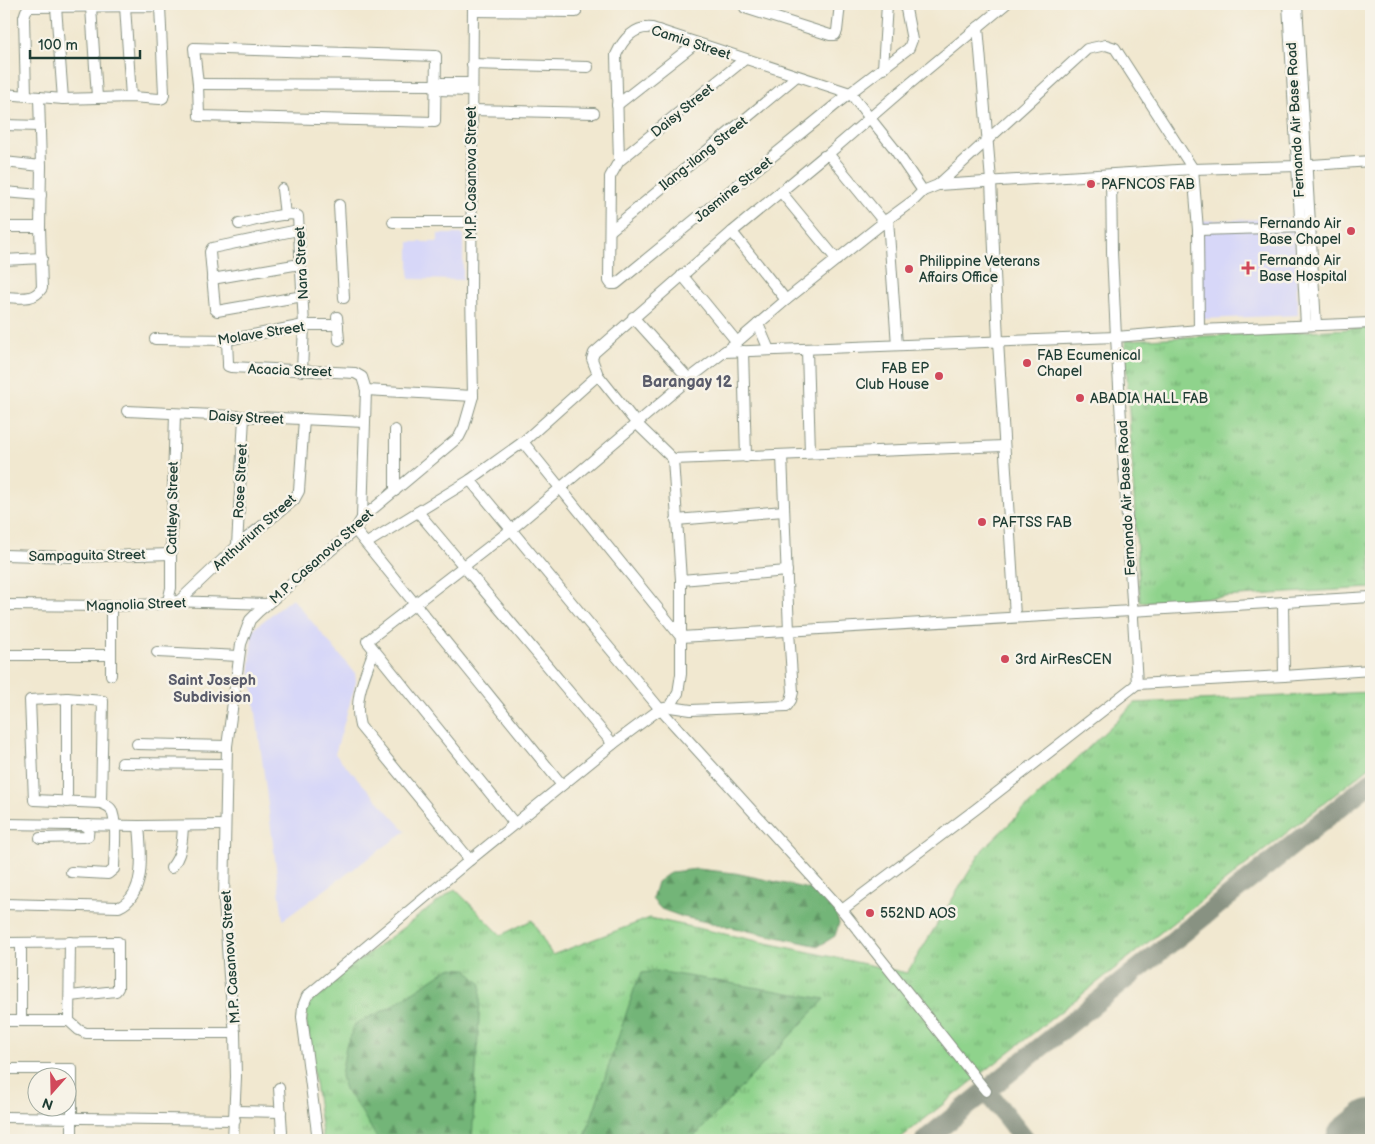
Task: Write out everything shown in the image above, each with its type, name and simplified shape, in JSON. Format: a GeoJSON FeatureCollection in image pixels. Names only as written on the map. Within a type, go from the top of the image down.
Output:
{"type":"FeatureCollection","features":[{"type":"Feature","properties":{"kind":"street"},"geometry":{"type":"LineString","coordinates":[[744,4],[746,8],[835,35],[840,4]]}},
{"type":"Feature","properties":{"kind":"street"},"geometry":{"type":"LineString","coordinates":[[883,69],[887,4]]}},
{"type":"Feature","properties":{"kind":"street","name":"Jasmine Street"},"geometry":{"type":"LineString","coordinates":[[610,230],[609,281],[611,284],[616,284],[850,93],[909,48],[912,40],[905,4]]}},
{"type":"Feature","properties":{"kind":"street"},"geometry":{"type":"LineString","coordinates":[[318,1140],[302,1016],[307,996],[562,785],[613,744],[665,708],[678,692],[681,674],[681,580],[673,459],[637,424],[598,375],[592,359],[594,353],[732,232],[827,155],[1006,4]]}},
{"type":"Feature","properties":{"kind":"street","name":"Fernando Air Base Road"},"geometry":{"type":"LineString","coordinates":[[1288,4],[1296,54]]}},
{"type":"Feature","properties":{"kind":"street","name":"Fernando Air Base Road"},"geometry":{"type":"LineString","coordinates":[[1297,4],[1296,68],[1311,325]]}},
{"type":"Feature","properties":{"kind":"street"},"geometry":{"type":"LineString","coordinates":[[96,6],[97,97]]}},
{"type":"Feature","properties":{"kind":"street"},"geometry":{"type":"LineString","coordinates":[[125,6],[131,97]]}},
{"type":"Feature","properties":{"kind":"street"},"geometry":{"type":"LineString","coordinates":[[4,94],[62,98],[131,97],[160,100],[164,94],[160,6],[30,7],[24,17],[26,95]]}},
{"type":"Feature","properties":{"kind":"street"},"geometry":{"type":"LineString","coordinates":[[56,7],[62,98]]}},
{"type":"Feature","properties":{"kind":"street"},"geometry":{"type":"LineString","coordinates":[[473,8],[576,12]]}},
{"type":"Feature","properties":{"kind":"street","name":"M.P. Casanova Street"},"geometry":{"type":"LineString","coordinates":[[233,1140],[235,1115],[235,1033],[224,901],[227,746],[239,656],[250,620],[355,530],[362,518],[459,436],[464,427],[472,396],[470,292],[473,8]]}},
{"type":"Feature","properties":{"kind":"street","name":"Camia Street"},"geometry":{"type":"LineString","coordinates":[[619,161],[616,55],[621,44],[642,27],[652,28],[850,93]]}},
{"type":"Feature","properties":{"kind":"street"},"geometry":{"type":"LineString","coordinates":[[978,27],[991,181],[998,341],[1015,616]]}},
{"type":"Feature","properties":{"kind":"street"},"geometry":{"type":"LineString","coordinates":[[617,104],[696,43]]}},
{"type":"Feature","properties":{"kind":"street"},"geometry":{"type":"LineString","coordinates":[[938,185],[1087,50],[1106,44],[1115,48],[1193,169],[1198,230],[1199,330]]}},
{"type":"Feature","properties":{"kind":"street"},"geometry":{"type":"LineString","coordinates":[[194,48],[436,56],[436,86],[434,122],[199,116],[194,48]]}},
{"type":"Feature","properties":{"kind":"street","name":"Daisy Street"},"geometry":{"type":"LineString","coordinates":[[619,161],[745,59]]}},
{"type":"Feature","properties":{"kind":"street"},"geometry":{"type":"LineString","coordinates":[[472,64],[588,67]]}},
{"type":"Feature","properties":{"kind":"street","name":"Ilang-ilang Street"},"geometry":{"type":"LineString","coordinates":[[610,230],[797,76]]}},
{"type":"Feature","properties":{"kind":"street"},"geometry":{"type":"LineString","coordinates":[[198,84],[472,87]]}},
{"type":"Feature","properties":{"kind":"street"},"geometry":{"type":"LineString","coordinates":[[850,93],[870,117],[923,191]]}},
{"type":"Feature","properties":{"kind":"street"},"geometry":{"type":"LineString","coordinates":[[4,297],[33,298],[42,288],[39,97]]}},
{"type":"Feature","properties":{"kind":"street"},"geometry":{"type":"LineString","coordinates":[[472,110],[594,113]]}},
{"type":"Feature","properties":{"kind":"street"},"geometry":{"type":"LineString","coordinates":[[4,126],[40,126]]}},
{"type":"Feature","properties":{"kind":"street"},"geometry":{"type":"LineString","coordinates":[[827,155],[830,156],[886,221],[898,345]]}},
{"type":"Feature","properties":{"kind":"street"},"geometry":{"type":"LineString","coordinates":[[610,230],[610,177],[619,161]]}},
{"type":"Feature","properties":{"kind":"street"},"geometry":{"type":"LineString","coordinates":[[740,346],[758,324],[786,300],[923,191],[938,185],[1193,169],[1302,166],[1371,161]]}},
{"type":"Feature","properties":{"kind":"street"},"geometry":{"type":"LineString","coordinates":[[4,162],[41,166]]}},
{"type":"Feature","properties":{"kind":"street","name":"Fernando Air Base Road"},"geometry":{"type":"LineString","coordinates":[[1111,175],[1116,337],[1137,684]]}},
{"type":"Feature","properties":{"kind":"street"},"geometry":{"type":"LineString","coordinates":[[282,189],[285,215]]}},
{"type":"Feature","properties":{"kind":"street"},"geometry":{"type":"LineString","coordinates":[[4,192],[40,195]]}},
{"type":"Feature","properties":{"kind":"street"},"geometry":{"type":"LineString","coordinates":[[781,192],[837,260]]}},
{"type":"Feature","properties":{"kind":"street"},"geometry":{"type":"LineString","coordinates":[[338,205],[344,298]]}},
{"type":"Feature","properties":{"kind":"street","name":"Nara Street"},"geometry":{"type":"LineString","coordinates":[[239,224],[285,215],[296,214],[298,216],[304,325],[302,371]]}},
{"type":"Feature","properties":{"kind":"street"},"geometry":{"type":"LineString","coordinates":[[393,222],[471,222]]}},
{"type":"Feature","properties":{"kind":"street"},"geometry":{"type":"LineString","coordinates":[[4,227],[40,227]]}},
{"type":"Feature","properties":{"kind":"street"},"geometry":{"type":"LineString","coordinates":[[1198,230],[1306,227]]}},
{"type":"Feature","properties":{"kind":"street"},"geometry":{"type":"LineString","coordinates":[[298,230],[210,249],[212,279],[215,309],[217,311],[303,296]]}},
{"type":"Feature","properties":{"kind":"street"},"geometry":{"type":"LineString","coordinates":[[732,232],[786,300]]}},
{"type":"Feature","properties":{"kind":"street"},"geometry":{"type":"LineString","coordinates":[[4,260],[42,258]]}},
{"type":"Feature","properties":{"kind":"street"},"geometry":{"type":"LineString","coordinates":[[212,279],[300,264]]}},
{"type":"Feature","properties":{"kind":"street"},"geometry":{"type":"LineString","coordinates":[[682,275],[740,346],[746,457]]}},
{"type":"Feature","properties":{"kind":"street"},"geometry":{"type":"LineString","coordinates":[[633,317],[688,379]]}},
{"type":"Feature","properties":{"kind":"street","name":"Molave Street"},"geometry":{"type":"LineString","coordinates":[[155,339],[227,340],[304,325],[337,321],[339,340]]}},
{"type":"Feature","properties":{"kind":"street"},"geometry":{"type":"LineString","coordinates":[[515,824],[367,641],[512,529],[688,379],[724,352],[740,346],[769,350],[807,350],[1116,337],[1199,330],[1371,323]]}},
{"type":"Feature","properties":{"kind":"street"},"geometry":{"type":"LineString","coordinates":[[758,324],[769,350]]}},
{"type":"Feature","properties":{"kind":"street","name":"Acacia Street"},"geometry":{"type":"LineString","coordinates":[[227,340],[228,366],[355,373],[362,377],[366,390]]}},
{"type":"Feature","properties":{"kind":"street"},"geometry":{"type":"LineString","coordinates":[[807,350],[810,453]]}},
{"type":"Feature","properties":{"kind":"street"},"geometry":{"type":"LineString","coordinates":[[367,543],[470,480],[523,442],[598,375]]}},
{"type":"Feature","properties":{"kind":"street"},"geometry":{"type":"LineString","coordinates":[[362,518],[366,390],[472,396]]}},
{"type":"Feature","properties":{"kind":"street","name":"Daisy Street"},"geometry":{"type":"LineString","coordinates":[[127,411],[364,422]]}},
{"type":"Feature","properties":{"kind":"street","name":"Cattleya Street"},"geometry":{"type":"LineString","coordinates":[[173,602],[171,554],[175,414]]}},
{"type":"Feature","properties":{"kind":"street","name":"Rose Street"},"geometry":{"type":"LineString","coordinates":[[237,546],[244,417]]}},
{"type":"Feature","properties":{"kind":"street","name":"Anthurium Street"},"geometry":{"type":"LineString","coordinates":[[173,602],[237,546],[294,500],[299,491],[304,420]]}},
{"type":"Feature","properties":{"kind":"street"},"geometry":{"type":"LineString","coordinates":[[395,491],[396,430]]}},
{"type":"Feature","properties":{"kind":"street"},"geometry":{"type":"LineString","coordinates":[[523,442],[681,637]]}},
{"type":"Feature","properties":{"kind":"street"},"geometry":{"type":"LineString","coordinates":[[673,459],[1004,446]]}},
{"type":"Feature","properties":{"kind":"street"},"geometry":{"type":"LineString","coordinates":[[665,708],[691,710],[786,706],[791,700],[794,692],[786,571],[782,455]]}},
{"type":"Feature","properties":{"kind":"street"},"geometry":{"type":"LineString","coordinates":[[470,480],[665,708],[842,910],[986,1091]]}},
{"type":"Feature","properties":{"kind":"street"},"geometry":{"type":"LineString","coordinates":[[676,520],[784,511]]}},
{"type":"Feature","properties":{"kind":"street"},"geometry":{"type":"LineString","coordinates":[[418,512],[613,744]]}},
{"type":"Feature","properties":{"kind":"street"},"geometry":{"type":"LineString","coordinates":[[355,530],[562,785]]}},
{"type":"Feature","properties":{"kind":"street","name":"Sampaguita Street"},"geometry":{"type":"LineString","coordinates":[[4,555],[74,557],[171,554]]}},
{"type":"Feature","properties":{"kind":"street"},"geometry":{"type":"LineString","coordinates":[[681,580],[786,571]]}},
{"type":"Feature","properties":{"kind":"street"},"geometry":{"type":"LineString","coordinates":[[681,637],[1015,616],[1371,597]]}},
{"type":"Feature","properties":{"kind":"street","name":"Magnolia Street"},"geometry":{"type":"LineString","coordinates":[[4,605],[111,606],[173,602],[267,604]]}},
{"type":"Feature","properties":{"kind":"street"},"geometry":{"type":"LineString","coordinates":[[1283,602],[1284,676]]}},
{"type":"Feature","properties":{"kind":"street"},"geometry":{"type":"LineString","coordinates":[[111,606],[111,675]]}},
{"type":"Feature","properties":{"kind":"street"},"geometry":{"type":"LineString","coordinates":[[374,650],[357,702],[356,714],[360,726],[470,860]]}},
{"type":"Feature","properties":{"kind":"street"},"geometry":{"type":"LineString","coordinates":[[157,652],[239,656]]}},
{"type":"Feature","properties":{"kind":"street"},"geometry":{"type":"LineString","coordinates":[[4,656],[111,655]]}},
{"type":"Feature","properties":{"kind":"street"},"geometry":{"type":"LineString","coordinates":[[842,910],[1137,684],[1371,670]]}},
{"type":"Feature","properties":{"kind":"street"},"geometry":{"type":"LineString","coordinates":[[67,698],[67,802]]}},
{"type":"Feature","properties":{"kind":"street"},"geometry":{"type":"LineString","coordinates":[[71,872],[111,873],[114,869],[114,825],[110,808],[101,803],[34,800],[30,702],[32,699],[67,698],[103,701],[101,803]]}},
{"type":"Feature","properties":{"kind":"street"},"geometry":{"type":"LineString","coordinates":[[137,744],[227,746]]}},
{"type":"Feature","properties":{"kind":"street"},"geometry":{"type":"LineString","coordinates":[[122,763],[226,764]]}},
{"type":"Feature","properties":{"kind":"street"},"geometry":{"type":"LineString","coordinates":[[4,824],[225,825]]}},
{"type":"Feature","properties":{"kind":"street"},"geometry":{"type":"LineString","coordinates":[[40,838],[88,836],[89,825]]}},
{"type":"Feature","properties":{"kind":"street"},"geometry":{"type":"LineString","coordinates":[[4,904],[119,907],[125,904],[140,879],[139,826]]}},
{"type":"Feature","properties":{"kind":"street"},"geometry":{"type":"LineString","coordinates":[[171,868],[177,861],[181,849],[182,826]]}},
{"type":"Feature","properties":{"kind":"street"},"geometry":{"type":"LineString","coordinates":[[69,1021],[70,942]]}},
{"type":"Feature","properties":{"kind":"street"},"geometry":{"type":"LineString","coordinates":[[4,943],[118,942],[119,979],[116,991],[70,996]]}},
{"type":"Feature","properties":{"kind":"street"},"geometry":{"type":"LineString","coordinates":[[21,943],[21,1021]]}},
{"type":"Feature","properties":{"kind":"street"},"geometry":{"type":"LineString","coordinates":[[4,1021],[69,1021],[78,1030],[86,1034],[235,1033]]}},
{"type":"Feature","properties":{"kind":"street"},"geometry":{"type":"LineString","coordinates":[[4,1069],[72,1069],[72,1140]]}},
{"type":"Feature","properties":{"kind":"street"},"geometry":{"type":"LineString","coordinates":[[279,1088],[282,1132]]}},
{"type":"Feature","properties":{"kind":"street"},"geometry":{"type":"LineString","coordinates":[[4,1117],[72,1118],[235,1115],[281,1112]]}},
{"type":"Feature","properties":{"kind":"shaded area","name":"Fernando Air Base Hospital"},"geometry":{"type":"Polygon","coordinates":[[[1294,218],[1298,315],[1202,319],[1198,221],[1294,218]]]}},
{"type":"Feature","properties":{"kind":"shaded area"},"geometry":{"type":"Polygon","coordinates":[[[438,234],[463,234],[463,280],[409,279],[409,242],[438,242],[438,234]]]}},
{"type":"Feature","properties":{"kind":"shaded area"},"geometry":{"type":"Polygon","coordinates":[[[292,598],[355,673],[356,682],[335,754],[406,831],[283,920],[250,667],[252,630],[292,598]]]}},
{"type":"Feature","properties":{"kind":"green space"},"geometry":{"type":"Polygon","coordinates":[[[1371,328],[1371,588],[1140,602],[1125,340],[1371,328]]]}},
{"type":"Feature","properties":{"kind":"green space"},"geometry":{"type":"Polygon","coordinates":[[[1371,692],[1371,766],[898,1140],[323,1140],[306,1019],[308,1006],[318,991],[455,889],[501,935],[532,920],[552,955],[650,918],[907,973],[983,849],[1135,703],[1371,692]]]}},
{"type":"Feature","properties":{"kind":"green space"},"geometry":{"type":"Polygon","coordinates":[[[697,869],[735,873],[818,891],[832,903],[839,923],[835,936],[819,946],[683,917],[661,909],[652,899],[657,882],[671,872],[697,869]]]}},
{"type":"Feature","properties":{"kind":"green space"},"geometry":{"type":"Polygon","coordinates":[[[449,968],[466,969],[481,984],[472,1140],[378,1140],[345,1089],[341,1076],[346,1046],[355,1024],[389,1008],[449,968]]]}},
{"type":"Feature","properties":{"kind":"green space"},"geometry":{"type":"Polygon","coordinates":[[[657,971],[825,999],[691,1140],[584,1140],[635,987],[642,973],[657,971]]]}},
{"type":"Feature","properties":{"kind":"taxiway"},"geometry":{"type":"LineString","coordinates":[[925,1140],[1371,782]]}},
{"type":"Feature","properties":{"kind":"taxiway"},"geometry":{"type":"LineString","coordinates":[[986,1091],[1025,1140]]}},
{"type":"Feature","properties":{"kind":"runway"},"geometry":{"type":"LineString","coordinates":[[1351,1140],[1371,1124]]}},
{"type":"Feature","properties":{"kind":"place","name":"PAFNCOS FAB"},"geometry":{"type":"Point","coordinates":[1091,184]}},
{"type":"Feature","properties":{"kind":"place","name":"Fernando Air Base Chapel"},"geometry":{"type":"Point","coordinates":[1351,231]}},
{"type":"Feature","properties":{"kind":"place","name":"Fernando Air Base Hospital"},"geometry":{"type":"Point","coordinates":[1248,268]}},
{"type":"Feature","properties":{"kind":"place","name":"Philippine Veterans Affairs Office"},"geometry":{"type":"Point","coordinates":[909,269]}},
{"type":"Feature","properties":{"kind":"place","name":"FAB Ecumenical Chapel"},"geometry":{"type":"Point","coordinates":[1027,363]}},
{"type":"Feature","properties":{"kind":"place","name":"FAB EP Club House"},"geometry":{"type":"Point","coordinates":[939,376]}},
{"type":"Feature","properties":{"kind":"place","name":"ABADIA HALL FAB"},"geometry":{"type":"Point","coordinates":[1080,398]}},
{"type":"Feature","properties":{"kind":"place","name":"PAFTSS FAB"},"geometry":{"type":"Point","coordinates":[982,522]}},
{"type":"Feature","properties":{"kind":"place","name":"3rd AirResCEN"},"geometry":{"type":"Point","coordinates":[1005,659]}},
{"type":"Feature","properties":{"kind":"place","name":"552ND AOS"},"geometry":{"type":"Point","coordinates":[870,913]}},
{"type":"Feature","properties":{"kind":"district","name":"Barangay 12"},"geometry":{"type":"Point","coordinates":[687,381]}},
{"type":"Feature","properties":{"kind":"district","name":"Saint Joseph Subdivision"},"geometry":{"type":"Point","coordinates":[212,688]}}]}
